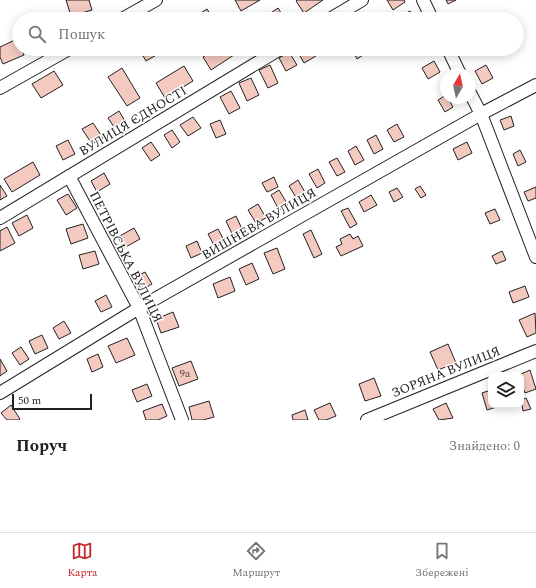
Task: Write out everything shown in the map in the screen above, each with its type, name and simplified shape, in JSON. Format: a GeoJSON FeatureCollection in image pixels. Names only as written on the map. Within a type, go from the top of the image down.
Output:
{"type":"FeatureCollection","features":[{"type":"Feature","properties":{"kind":"street"},"geometry":{"type":"LineString","coordinates":[[135,12],[156,0]]}},
{"type":"Feature","properties":{"kind":"street"},"geometry":{"type":"LineString","coordinates":[[342,12],[362,0]]}},
{"type":"Feature","properties":{"kind":"street"},"geometry":{"type":"LineString","coordinates":[[423,0],[429,12]]}},
{"type":"Feature","properties":{"kind":"street"},"geometry":{"type":"LineString","coordinates":[[0,88],[57,56]]}},
{"type":"Feature","properties":{"kind":"street","name":"ВУЛИЦЯ ЄДНОСТІ"},"geometry":{"type":"LineString","coordinates":[[0,218],[268,56]]}},
{"type":"Feature","properties":{"kind":"street"},"geometry":{"type":"LineString","coordinates":[[451,56],[457,68]]}},
{"type":"Feature","properties":{"kind":"street","name":"ВИШНЕВА ВУЛИЦЯ"},"geometry":{"type":"LineString","coordinates":[[0,393],[139,308],[480,114],[536,85]]}},
{"type":"Feature","properties":{"kind":"street"},"geometry":{"type":"LineString","coordinates":[[475,104],[536,257]]}},
{"type":"Feature","properties":{"kind":"street","name":"ПЕТРІВСЬКА ВУЛИЦЯ"},"geometry":{"type":"LineString","coordinates":[[69,176],[139,308],[182,420]]}},
{"type":"Feature","properties":{"kind":"street","name":"ЗОРЯНА ВУЛИЦЯ"},"geometry":{"type":"LineString","coordinates":[[367,420],[536,351]]}},
{"type":"Feature","properties":{"kind":"building"},"geometry":{"type":"Polygon","coordinates":[[[66,0],[89,0],[92,10],[85,12],[70,12],[66,0]]]}},
{"type":"Feature","properties":{"kind":"building"},"geometry":{"type":"Polygon","coordinates":[[[235,0],[260,0],[241,11],[235,0]]]}},
{"type":"Feature","properties":{"kind":"building"},"geometry":{"type":"Polygon","coordinates":[[[323,0],[305,12],[303,12],[296,1],[323,0]]]}},
{"type":"Feature","properties":{"kind":"building"},"geometry":{"type":"Polygon","coordinates":[[[387,0],[404,0],[405,2],[393,10],[387,0]]]}},
{"type":"Feature","properties":{"kind":"building"},"geometry":{"type":"Polygon","coordinates":[[[446,0],[456,0],[448,4],[446,0]]]}},
{"type":"Feature","properties":{"kind":"building"},"geometry":{"type":"Polygon","coordinates":[[[278,8],[281,12],[272,12],[278,8]]]}},
{"type":"Feature","properties":{"kind":"building"},"geometry":{"type":"Polygon","coordinates":[[[12,41],[12,56],[22,56],[3,64],[0,57],[0,47],[12,41]]]}},
{"type":"Feature","properties":{"kind":"building"},"geometry":{"type":"Polygon","coordinates":[[[143,56],[155,56],[146,61],[143,56]]]}},
{"type":"Feature","properties":{"kind":"building"},"geometry":{"type":"Polygon","coordinates":[[[204,56],[232,56],[211,70],[203,57],[204,56]]]}},
{"type":"Feature","properties":{"kind":"building"},"geometry":{"type":"Polygon","coordinates":[[[282,56],[291,56],[297,65],[286,71],[279,58],[282,56]]]}},
{"type":"Feature","properties":{"kind":"building"},"geometry":{"type":"Polygon","coordinates":[[[300,56],[316,56],[304,63],[300,56]]]}},
{"type":"Feature","properties":{"kind":"building"},"geometry":{"type":"Polygon","coordinates":[[[434,61],[440,72],[428,79],[422,68],[434,61]]]}},
{"type":"Feature","properties":{"kind":"building"},"geometry":{"type":"Polygon","coordinates":[[[270,65],[278,83],[268,88],[259,70],[270,65]]]}},
{"type":"Feature","properties":{"kind":"building"},"geometry":{"type":"Polygon","coordinates":[[[486,65],[493,78],[482,84],[476,70],[486,65]]]}},
{"type":"Feature","properties":{"kind":"building"},"geometry":{"type":"Polygon","coordinates":[[[184,66],[193,81],[165,98],[156,83],[184,66]]]}},
{"type":"Feature","properties":{"kind":"building"},"geometry":{"type":"Polygon","coordinates":[[[122,68],[140,98],[127,106],[108,77],[122,68]]]}},
{"type":"Feature","properties":{"kind":"building"},"geometry":{"type":"Polygon","coordinates":[[[54,71],[63,85],[41,98],[32,84],[54,71]]]}},
{"type":"Feature","properties":{"kind":"building"},"geometry":{"type":"Polygon","coordinates":[[[251,78],[259,95],[247,101],[239,83],[251,78]]]}},
{"type":"Feature","properties":{"kind":"building"},"geometry":{"type":"Polygon","coordinates":[[[231,91],[240,108],[229,114],[220,97],[231,91]]]}},
{"type":"Feature","properties":{"kind":"building"},"geometry":{"type":"Polygon","coordinates":[[[440,104],[451,104],[453,107],[445,112],[440,104]]]}},
{"type":"Feature","properties":{"kind":"building"},"geometry":{"type":"Polygon","coordinates":[[[119,111],[125,121],[114,127],[108,118],[119,111]]]}},
{"type":"Feature","properties":{"kind":"building"},"geometry":{"type":"Polygon","coordinates":[[[511,116],[514,126],[504,130],[500,120],[511,116]]]}},
{"type":"Feature","properties":{"kind":"building"},"geometry":{"type":"Polygon","coordinates":[[[193,117],[201,128],[188,136],[180,125],[193,117]]]}},
{"type":"Feature","properties":{"kind":"building"},"geometry":{"type":"Polygon","coordinates":[[[220,120],[226,134],[216,138],[210,124],[220,120]]]}},
{"type":"Feature","properties":{"kind":"building"},"geometry":{"type":"Polygon","coordinates":[[[93,123],[103,138],[92,144],[82,129],[93,123]]]}},
{"type":"Feature","properties":{"kind":"building"},"geometry":{"type":"Polygon","coordinates":[[[397,124],[404,137],[394,142],[387,130],[397,124]]]}},
{"type":"Feature","properties":{"kind":"building"},"geometry":{"type":"Polygon","coordinates":[[[172,130],[180,142],[172,148],[164,135],[172,130]]]}},
{"type":"Feature","properties":{"kind":"building"},"geometry":{"type":"Polygon","coordinates":[[[376,135],[383,149],[374,154],[367,140],[376,135]]]}},
{"type":"Feature","properties":{"kind":"building"},"geometry":{"type":"Polygon","coordinates":[[[68,140],[75,154],[63,160],[56,146],[68,140]]]}},
{"type":"Feature","properties":{"kind":"building"},"geometry":{"type":"Polygon","coordinates":[[[151,142],[160,155],[151,161],[142,148],[151,142]]]}},
{"type":"Feature","properties":{"kind":"building"},"geometry":{"type":"Polygon","coordinates":[[[467,142],[472,153],[458,160],[453,149],[467,142]]]}},
{"type":"Feature","properties":{"kind":"building"},"geometry":{"type":"Polygon","coordinates":[[[356,146],[364,160],[355,165],[348,151],[356,146]]]}},
{"type":"Feature","properties":{"kind":"building"},"geometry":{"type":"Polygon","coordinates":[[[520,150],[526,162],[518,166],[513,154],[520,150]]]}},
{"type":"Feature","properties":{"kind":"building"},"geometry":{"type":"Polygon","coordinates":[[[337,158],[345,172],[337,176],[329,162],[337,158]]]}},
{"type":"Feature","properties":{"kind":"building"},"geometry":{"type":"Polygon","coordinates":[[[33,162],[40,175],[12,192],[4,179],[33,162]]]}},
{"type":"Feature","properties":{"kind":"building"},"geometry":{"type":"Polygon","coordinates":[[[318,169],[325,183],[317,188],[309,174],[318,169]]]}},
{"type":"Feature","properties":{"kind":"building"},"geometry":{"type":"Polygon","coordinates":[[[104,173],[110,184],[97,192],[91,181],[104,173]]]}},
{"type":"Feature","properties":{"kind":"building"},"geometry":{"type":"Polygon","coordinates":[[[274,177],[278,187],[267,192],[262,183],[274,177]]]}},
{"type":"Feature","properties":{"kind":"building"},"geometry":{"type":"Polygon","coordinates":[[[298,180],[306,194],[297,199],[289,186],[298,180]]]}},
{"type":"Feature","properties":{"kind":"building"},"geometry":{"type":"Polygon","coordinates":[[[0,185],[7,196],[0,200],[0,185]]]}},
{"type":"Feature","properties":{"kind":"building"},"geometry":{"type":"Polygon","coordinates":[[[420,186],[426,195],[421,198],[415,189],[420,186]]]}},
{"type":"Feature","properties":{"kind":"building"},"geometry":{"type":"Polygon","coordinates":[[[536,187],[536,198],[528,201],[524,192],[536,187]]]}},
{"type":"Feature","properties":{"kind":"building"},"geometry":{"type":"Polygon","coordinates":[[[397,188],[403,197],[394,202],[389,192],[397,188]]]}},
{"type":"Feature","properties":{"kind":"building"},"geometry":{"type":"Polygon","coordinates":[[[279,190],[288,205],[279,210],[271,195],[279,190]]]}},
{"type":"Feature","properties":{"kind":"building"},"geometry":{"type":"Polygon","coordinates":[[[68,194],[77,208],[66,215],[57,200],[68,194]]]}},
{"type":"Feature","properties":{"kind":"building"},"geometry":{"type":"Polygon","coordinates":[[[371,195],[377,205],[364,212],[359,202],[371,195]]]}},
{"type":"Feature","properties":{"kind":"building"},"geometry":{"type":"Polygon","coordinates":[[[258,204],[266,218],[256,223],[248,210],[258,204]]]}},
{"type":"Feature","properties":{"kind":"building"},"geometry":{"type":"Polygon","coordinates":[[[348,208],[357,224],[350,228],[341,211],[348,208]]]}},
{"type":"Feature","properties":{"kind":"building"},"geometry":{"type":"Polygon","coordinates":[[[495,209],[500,220],[490,224],[485,213],[495,209]]]}},
{"type":"Feature","properties":{"kind":"building"},"geometry":{"type":"Polygon","coordinates":[[[27,215],[33,228],[19,236],[12,223],[27,215]]]}},
{"type":"Feature","properties":{"kind":"building"},"geometry":{"type":"Polygon","coordinates":[[[236,216],[243,231],[233,236],[226,221],[236,216]]]}},
{"type":"Feature","properties":{"kind":"building"},"geometry":{"type":"Polygon","coordinates":[[[83,224],[88,238],[71,244],[66,229],[83,224]]]}},
{"type":"Feature","properties":{"kind":"building"},"geometry":{"type":"Polygon","coordinates":[[[7,227],[15,243],[0,251],[0,231],[7,227]]]}},
{"type":"Feature","properties":{"kind":"building"},"geometry":{"type":"Polygon","coordinates":[[[134,228],[140,239],[124,248],[118,237],[134,228]]]}},
{"type":"Feature","properties":{"kind":"building"},"geometry":{"type":"Polygon","coordinates":[[[218,229],[225,242],[215,247],[208,234],[218,229]]]}},
{"type":"Feature","properties":{"kind":"building"},"geometry":{"type":"Polygon","coordinates":[[[311,230],[322,254],[314,258],[303,234],[311,230]]]}},
{"type":"Feature","properties":{"kind":"building"},"geometry":{"type":"Polygon","coordinates":[[[350,234],[353,239],[358,236],[363,246],[341,256],[336,247],[342,244],[340,239],[350,234]]]}},
{"type":"Feature","properties":{"kind":"building"},"geometry":{"type":"Polygon","coordinates":[[[197,241],[202,253],[191,258],[186,246],[197,241]]]}},
{"type":"Feature","properties":{"kind":"building"},"geometry":{"type":"Polygon","coordinates":[[[277,248],[285,269],[273,274],[264,253],[277,248]]]}},
{"type":"Feature","properties":{"kind":"building"},"geometry":{"type":"Polygon","coordinates":[[[95,251],[99,264],[83,269],[79,255],[95,251]]]}},
{"type":"Feature","properties":{"kind":"building"},"geometry":{"type":"Polygon","coordinates":[[[502,251],[506,260],[496,264],[492,256],[502,251]]]}},
{"type":"Feature","properties":{"kind":"building"},"geometry":{"type":"Polygon","coordinates":[[[252,263],[259,279],[246,285],[239,269],[252,263]]]}},
{"type":"Feature","properties":{"kind":"building"},"geometry":{"type":"Polygon","coordinates":[[[145,272],[152,284],[141,290],[134,278],[145,272]]]}},
{"type":"Feature","properties":{"kind":"building"},"geometry":{"type":"Polygon","coordinates":[[[230,277],[235,291],[218,298],[213,284],[230,277]]]}},
{"type":"Feature","properties":{"kind":"building"},"geometry":{"type":"Polygon","coordinates":[[[525,286],[529,297],[513,303],[509,292],[525,286]]]}},
{"type":"Feature","properties":{"kind":"building"},"geometry":{"type":"Polygon","coordinates":[[[106,295],[112,307],[101,312],[95,301],[106,295]]]}},
{"type":"Feature","properties":{"kind":"building"},"geometry":{"type":"Polygon","coordinates":[[[173,312],[179,327],[161,333],[156,319],[173,312]]]}},
{"type":"Feature","properties":{"kind":"building"},"geometry":{"type":"Polygon","coordinates":[[[535,313],[536,333],[527,337],[519,320],[535,313]]]}},
{"type":"Feature","properties":{"kind":"building"},"geometry":{"type":"Polygon","coordinates":[[[64,321],[71,333],[59,339],[53,328],[64,321]]]}},
{"type":"Feature","properties":{"kind":"building"},"geometry":{"type":"Polygon","coordinates":[[[42,335],[48,348],[35,354],[29,341],[42,335]]]}},
{"type":"Feature","properties":{"kind":"building"},"geometry":{"type":"Polygon","coordinates":[[[127,338],[135,355],[116,363],[108,346],[127,338]]]}},
{"type":"Feature","properties":{"kind":"building"},"geometry":{"type":"Polygon","coordinates":[[[448,344],[456,363],[438,370],[430,352],[448,344]]]}},
{"type":"Feature","properties":{"kind":"building"},"geometry":{"type":"Polygon","coordinates":[[[21,347],[29,359],[20,365],[12,353],[21,347]]]}},
{"type":"Feature","properties":{"kind":"building"},"geometry":{"type":"Polygon","coordinates":[[[98,354],[103,367],[92,372],[87,359],[98,354]]]}},
{"type":"Feature","properties":{"kind":"building"},"geometry":{"type":"Polygon","coordinates":[[[0,359],[7,371],[0,376],[0,359]]]}},
{"type":"Feature","properties":{"kind":"building"},"geometry":{"type":"Polygon","coordinates":[[[191,361],[198,379],[179,386],[172,368],[191,361]]]}},
{"type":"Feature","properties":{"kind":"building"},"geometry":{"type":"Polygon","coordinates":[[[530,370],[536,389],[525,393],[524,390],[524,373],[530,370]]]}},
{"type":"Feature","properties":{"kind":"building"},"geometry":{"type":"Polygon","coordinates":[[[374,378],[381,396],[365,401],[359,384],[374,378]]]}},
{"type":"Feature","properties":{"kind":"building"},"geometry":{"type":"Polygon","coordinates":[[[147,384],[152,396],[137,402],[132,390],[147,384]]]}},
{"type":"Feature","properties":{"kind":"building"},"geometry":{"type":"Polygon","coordinates":[[[488,391],[488,408],[494,408],[487,410],[482,393],[488,391]]]}},
{"type":"Feature","properties":{"kind":"building"},"geometry":{"type":"Polygon","coordinates":[[[526,398],[531,409],[523,411],[524,399],[526,398]]]}},
{"type":"Feature","properties":{"kind":"building"},"geometry":{"type":"Polygon","coordinates":[[[209,401],[214,417],[203,420],[192,420],[189,407],[209,401]]]}},
{"type":"Feature","properties":{"kind":"building"},"geometry":{"type":"Polygon","coordinates":[[[330,403],[336,416],[326,420],[319,420],[314,410],[330,403]]]}},
{"type":"Feature","properties":{"kind":"building"},"geometry":{"type":"Polygon","coordinates":[[[446,403],[453,418],[439,420],[433,409],[446,403]]]}},
{"type":"Feature","properties":{"kind":"building"},"geometry":{"type":"Polygon","coordinates":[[[162,404],[167,416],[158,420],[146,420],[143,411],[162,404]]]}},
{"type":"Feature","properties":{"kind":"building"},"geometry":{"type":"Polygon","coordinates":[[[11,405],[20,419],[19,420],[7,420],[1,413],[11,405]]]}},
{"type":"Feature","properties":{"kind":"building"},"geometry":{"type":"Polygon","coordinates":[[[305,410],[308,420],[293,420],[292,415],[305,410]]]}}]}
